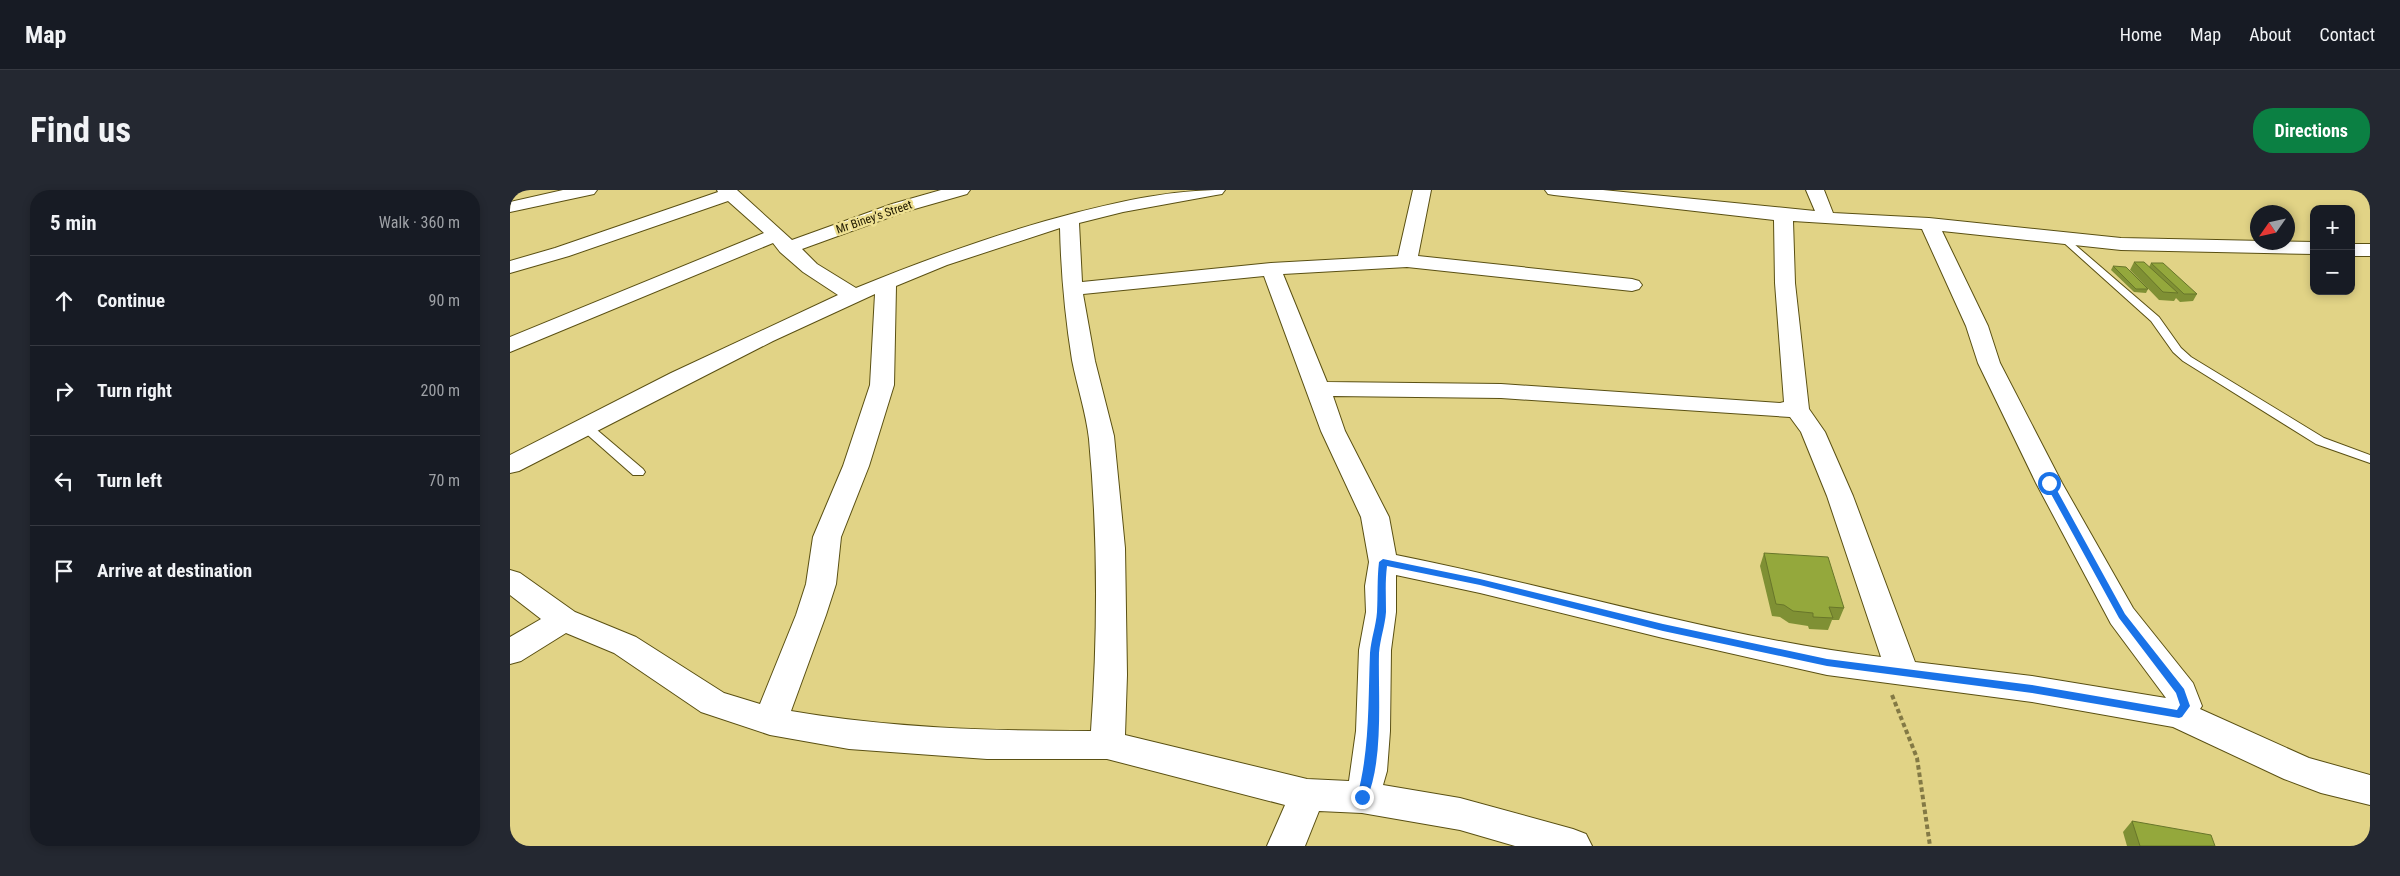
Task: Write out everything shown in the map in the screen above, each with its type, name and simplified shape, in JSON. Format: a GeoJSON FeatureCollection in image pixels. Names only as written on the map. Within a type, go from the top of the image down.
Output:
{"type":"FeatureCollection","features":[{"type":"Feature","properties":{"kind":"street"},"geometry":{"type":"LineString","coordinates":[[510,207],[588,190]]}},
{"type":"Feature","properties":{"kind":"street"},"geometry":{"type":"LineString","coordinates":[[510,465],[853,295],[886,282],[982,246],[1068,219],[1152,200],[1216,190]]}},
{"type":"Feature","properties":{"kind":"street"},"geometry":{"type":"LineString","coordinates":[[1407,261],[1422,190]]}},
{"type":"Feature","properties":{"kind":"street"},"geometry":{"type":"LineString","coordinates":[[1554,190],[1783,215],[1929,224],[2066,240],[2121,244],[2310,248]]}},
{"type":"Feature","properties":{"kind":"street"},"geometry":{"type":"LineString","coordinates":[[1815,190],[1826,217]]}},
{"type":"Feature","properties":{"kind":"street","name":"Mr Biney’s Street"},"geometry":{"type":"LineString","coordinates":[[510,345],[781,242],[951,191]]}},
{"type":"Feature","properties":{"kind":"street"},"geometry":{"type":"LineString","coordinates":[[510,267],[591,242],[728,192],[753,212],[781,242],[810,268],[853,295]]}},
{"type":"Feature","properties":{"kind":"street"},"geometry":{"type":"LineString","coordinates":[[1783,215],[1786,283],[1797,409],[1813,432],[1840,496],[1893,670]]}},
{"type":"Feature","properties":{"kind":"street"},"geometry":{"type":"LineString","coordinates":[[1068,219],[1072,290],[1084,362],[1101,436],[1112,548],[1111,675],[1107,744]]}},
{"type":"Feature","properties":{"kind":"street"},"geometry":{"type":"LineString","coordinates":[[1929,224],[1977,326],[1988,363],[2049,483],[2122,616],[2181,692],[2185,706],[2179,714]]}},
{"type":"Feature","properties":{"kind":"street"},"geometry":{"type":"LineString","coordinates":[[2355,250],[2370,250]]}},
{"type":"Feature","properties":{"kind":"street"},"geometry":{"type":"LineString","coordinates":[[1072,290],[1271,269],[1407,261],[1632,285]]}},
{"type":"Feature","properties":{"kind":"street"},"geometry":{"type":"LineString","coordinates":[[1271,269],[1333,431],[1375,517],[1383,562],[1380,586],[1381,612],[1375,650],[1374,731],[1369,771],[1362,797]]}},
{"type":"Feature","properties":{"kind":"street"},"geometry":{"type":"LineString","coordinates":[[770,722],[811,615],[821,584],[827,537],[856,466],[882,385],[886,282]]}},
{"type":"Feature","properties":{"kind":"street"},"geometry":{"type":"LineString","coordinates":[[1318,389],[1462,389],[1780,410],[1797,409]]}},
{"type":"Feature","properties":{"kind":"street"},"geometry":{"type":"LineString","coordinates":[[1383,562],[1480,582],[1754,648],[1827,663],[2032,689],[2179,714],[2271,758],[2330,780],[2370,790]]}},
{"type":"Feature","properties":{"kind":"street"},"geometry":{"type":"LineString","coordinates":[[510,580],[564,620],[625,645],[713,703],[770,722],[849,735],[988,746],[1107,744],[1307,795],[1362,797],[1460,814],[1573,846]]}},
{"type":"Feature","properties":{"kind":"street"},"geometry":{"type":"LineString","coordinates":[[510,652],[564,620]]}},
{"type":"Feature","properties":{"kind":"street"},"geometry":{"type":"LineString","coordinates":[[1286,846],[1307,795]]}},
{"type":"Feature","properties":{"kind":"lane"},"geometry":{"type":"LineString","coordinates":[[2066,240],[2156,320],[2177,350],[2187,358],[2320,441],[2370,459]]}},
{"type":"Feature","properties":{"kind":"lane"},"geometry":{"type":"LineString","coordinates":[[586,426],[638,472]]}},
{"type":"Feature","properties":{"kind":"path"},"geometry":{"type":"LineString","coordinates":[[1893,670],[1893,701],[1917,758],[1930,846]]}},
{"type":"Feature","properties":{"kind":"building"},"geometry":{"type":"Polygon","coordinates":[[[2134,262],[2144,262],[2178,293],[2163,292],[2134,262]]]}},
{"type":"Feature","properties":{"kind":"building"},"geometry":{"type":"Polygon","coordinates":[[[2151,263],[2163,263],[2197,294],[2184,294],[2151,263]]]}},
{"type":"Feature","properties":{"kind":"building"},"geometry":{"type":"Polygon","coordinates":[[[2113,266],[2126,267],[2148,289],[2136,289],[2113,266]]]}},
{"type":"Feature","properties":{"kind":"building"},"geometry":{"type":"Polygon","coordinates":[[[1764,553],[1828,557],[1844,608],[1829,607],[1833,618],[1813,617],[1813,613],[1793,611],[1784,605],[1776,604],[1764,553]]]}},
{"type":"Feature","properties":{"kind":"building"},"geometry":{"type":"Polygon","coordinates":[[[2132,821],[2211,835],[2215,846],[2140,846],[2132,821]]]}},
{"type":"Feature","properties":{"kind":"route"},"geometry":{"type":"LineString","coordinates":[[1362,797],[1369,771],[1374,731],[1375,650],[1381,612],[1380,586],[1383,562],[1480,582],[1663,627],[1827,663],[1926,674],[2032,689],[2179,714],[2185,706],[2181,692],[2122,616],[2049,483]]}}]}
